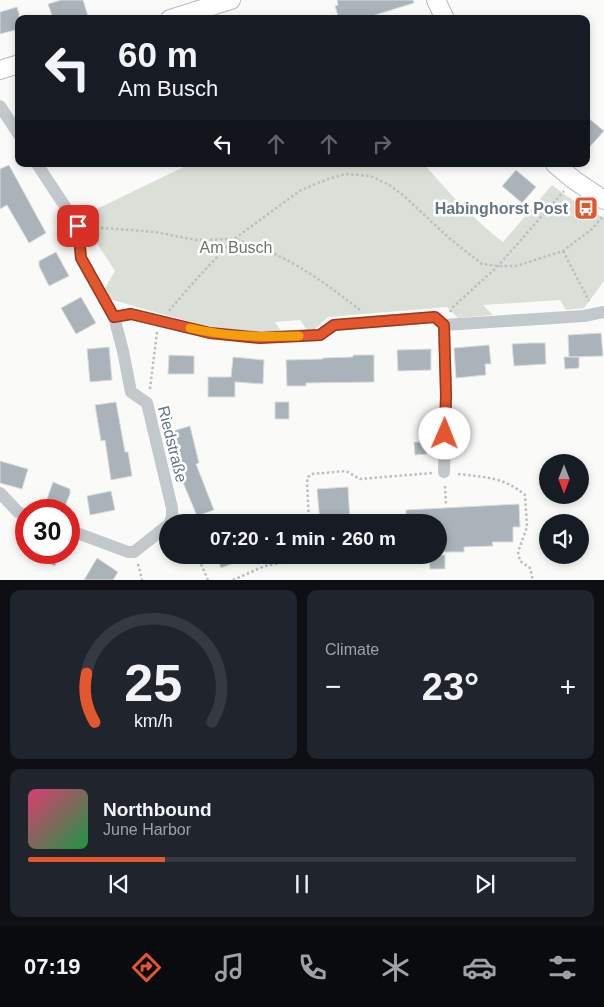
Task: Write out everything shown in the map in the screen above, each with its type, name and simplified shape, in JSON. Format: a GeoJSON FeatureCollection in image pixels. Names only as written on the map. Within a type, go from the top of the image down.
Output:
{"type":"FeatureCollection","features":[{"type":"Feature","properties":{"kind":"main road"},"geometry":{"type":"LineString","coordinates":[[183,15],[232,0]]}},
{"type":"Feature","properties":{"kind":"main road"},"geometry":{"type":"LineString","coordinates":[[436,0],[442,15]]}},
{"type":"Feature","properties":{"kind":"main road"},"geometry":{"type":"LineString","coordinates":[[0,70],[15,65]]}},
{"type":"Feature","properties":{"kind":"main road"},"geometry":{"type":"LineString","coordinates":[[559,167],[604,200]]}},
{"type":"Feature","properties":{"kind":"street"},"geometry":{"type":"LineString","coordinates":[[0,106],[15,129]]}},
{"type":"Feature","properties":{"kind":"street","name":"Riedstraße"},"geometry":{"type":"LineString","coordinates":[[39,167],[78,226],[81,258],[114,317],[131,392],[146,402],[172,514]]}},
{"type":"Feature","properties":{"kind":"street"},"geometry":{"type":"LineString","coordinates":[[114,317],[131,314],[210,333],[260,338],[320,335],[334,325],[367,322],[435,317],[444,325],[600,313]]}},
{"type":"Feature","properties":{"kind":"street"},"geometry":{"type":"LineString","coordinates":[[444,325],[446,395],[444,472]]}},
{"type":"Feature","properties":{"kind":"street"},"geometry":{"type":"LineString","coordinates":[[0,493],[15,509]]}},
{"type":"Feature","properties":{"kind":"street","name":"Riedstraße"},"geometry":{"type":"LineString","coordinates":[[80,534],[128,552],[134,552],[159,532]]}},
{"type":"Feature","properties":{"kind":"path"},"geometry":{"type":"LineString","coordinates":[[146,402],[149,395],[158,330],[161,321],[190,286],[234,239],[301,190],[346,174],[370,176],[388,184],[404,196],[449,238],[482,264],[498,266],[516,266],[563,251],[592,229],[604,215]]}},
{"type":"Feature","properties":{"kind":"path"},"geometry":{"type":"LineString","coordinates":[[444,325],[452,307],[498,266],[574,180]]}},
{"type":"Feature","properties":{"kind":"path"},"geometry":{"type":"LineString","coordinates":[[78,226],[155,232],[196,240],[234,239],[256,245],[303,270],[331,288],[362,312],[367,322]]}},
{"type":"Feature","properties":{"kind":"path"},"geometry":{"type":"LineString","coordinates":[[563,251],[600,313]]}},
{"type":"Feature","properties":{"kind":"path"},"geometry":{"type":"LineString","coordinates":[[309,514],[307,482],[308,477],[312,474],[346,471],[360,479],[444,472],[495,479],[513,485],[524,495],[527,527],[518,552],[520,561],[530,568],[533,580]]}},
{"type":"Feature","properties":{"kind":"path"},"geometry":{"type":"LineString","coordinates":[[444,472],[446,504]]}},
{"type":"Feature","properties":{"kind":"path"},"geometry":{"type":"LineString","coordinates":[[201,564],[208,580]]}},
{"type":"Feature","properties":{"kind":"path"},"geometry":{"type":"LineString","coordinates":[[233,580],[265,566],[275,564]]}},
{"type":"Feature","properties":{"kind":"green space","name":"Am Busch"},"geometry":{"type":"Polygon","coordinates":[[[184,167],[427,167],[461,205],[503,242],[552,185],[568,197],[604,218],[604,281],[584,308],[566,310],[560,300],[483,305],[493,315],[458,318],[447,307],[328,317],[314,330],[307,330],[300,320],[275,322],[281,331],[251,332],[208,327],[109,299],[104,290],[115,271],[80,217],[184,167]]]}},
{"type":"Feature","properties":{"kind":"building"},"geometry":{"type":"Polygon","coordinates":[[[61,0],[83,0],[88,15],[52,15],[48,4],[61,0]]]}},
{"type":"Feature","properties":{"kind":"building"},"geometry":{"type":"Polygon","coordinates":[[[337,0],[413,0],[414,3],[375,15],[338,15],[335,6],[338,5],[337,0]]]}},
{"type":"Feature","properties":{"kind":"building"},"geometry":{"type":"Polygon","coordinates":[[[17,7],[19,15],[15,15],[15,30],[0,34],[0,12],[17,7]]]}},
{"type":"Feature","properties":{"kind":"building"},"geometry":{"type":"Polygon","coordinates":[[[590,119],[604,131],[590,147],[590,119]]]}},
{"type":"Feature","properties":{"kind":"building"},"geometry":{"type":"Polygon","coordinates":[[[9,165],[46,233],[29,243],[7,205],[0,209],[0,169],[9,165]]]}},
{"type":"Feature","properties":{"kind":"building"},"geometry":{"type":"Polygon","coordinates":[[[516,170],[536,187],[522,203],[502,186],[516,170]]]}},
{"type":"Feature","properties":{"kind":"building"},"geometry":{"type":"Polygon","coordinates":[[[56,252],[69,276],[49,286],[39,266],[39,261],[56,252]]]}},
{"type":"Feature","properties":{"kind":"building"},"geometry":{"type":"Polygon","coordinates":[[[81,297],[96,323],[76,334],[61,308],[81,297]]]}},
{"type":"Feature","properties":{"kind":"building"},"geometry":{"type":"Polygon","coordinates":[[[601,333],[603,356],[569,357],[568,335],[601,333]]]}},
{"type":"Feature","properties":{"kind":"building"},"geometry":{"type":"Polygon","coordinates":[[[545,343],[546,364],[514,366],[512,344],[545,343]]]}},
{"type":"Feature","properties":{"kind":"building"},"geometry":{"type":"Polygon","coordinates":[[[489,345],[491,364],[485,364],[486,375],[456,378],[454,348],[489,345]]]}},
{"type":"Feature","properties":{"kind":"building"},"geometry":{"type":"Polygon","coordinates":[[[109,347],[112,380],[90,382],[87,349],[109,347]]]}},
{"type":"Feature","properties":{"kind":"building"},"geometry":{"type":"Polygon","coordinates":[[[431,349],[431,370],[398,371],[397,350],[431,349]]]}},
{"type":"Feature","properties":{"kind":"building"},"geometry":{"type":"Polygon","coordinates":[[[169,355],[194,356],[194,374],[168,374],[169,355]]]}},
{"type":"Feature","properties":{"kind":"building"},"geometry":{"type":"Polygon","coordinates":[[[353,355],[374,355],[374,382],[306,383],[306,386],[287,386],[286,360],[353,357],[353,355]]]}},
{"type":"Feature","properties":{"kind":"building"},"geometry":{"type":"Polygon","coordinates":[[[233,357],[264,360],[263,384],[235,382],[235,397],[208,397],[208,377],[231,377],[233,357]]]}},
{"type":"Feature","properties":{"kind":"building"},"geometry":{"type":"Polygon","coordinates":[[[564,357],[579,357],[579,368],[565,369],[564,357]]]}},
{"type":"Feature","properties":{"kind":"building"},"geometry":{"type":"Polygon","coordinates":[[[116,402],[125,452],[128,452],[132,476],[111,480],[105,440],[101,441],[95,405],[116,402]]]}},
{"type":"Feature","properties":{"kind":"building"},"geometry":{"type":"Polygon","coordinates":[[[275,402],[289,402],[289,419],[275,419],[275,402]]]}},
{"type":"Feature","properties":{"kind":"building"},"geometry":{"type":"Polygon","coordinates":[[[190,426],[199,463],[196,464],[214,510],[196,514],[182,480],[170,432],[190,426]]]}},
{"type":"Feature","properties":{"kind":"building"},"geometry":{"type":"Polygon","coordinates":[[[414,442],[426,442],[427,454],[415,455],[414,442]]]}},
{"type":"Feature","properties":{"kind":"building"},"geometry":{"type":"Polygon","coordinates":[[[0,461],[28,469],[22,489],[0,483],[0,461]]]}},
{"type":"Feature","properties":{"kind":"building"},"geometry":{"type":"Polygon","coordinates":[[[53,482],[70,489],[68,499],[47,499],[53,482]]]}},
{"type":"Feature","properties":{"kind":"building"},"geometry":{"type":"Polygon","coordinates":[[[348,487],[350,514],[319,514],[317,489],[348,487]]]}},
{"type":"Feature","properties":{"kind":"building"},"geometry":{"type":"Polygon","coordinates":[[[111,491],[115,510],[90,515],[87,496],[111,491]]]}},
{"type":"Feature","properties":{"kind":"building"},"geometry":{"type":"Polygon","coordinates":[[[519,504],[520,527],[513,527],[513,542],[492,542],[493,546],[464,547],[464,552],[447,552],[447,514],[406,514],[406,510],[519,504]]]}},
{"type":"Feature","properties":{"kind":"building"},"geometry":{"type":"Polygon","coordinates":[[[97,558],[118,572],[113,580],[84,580],[97,558]]]}},
{"type":"Feature","properties":{"kind":"building"},"geometry":{"type":"Polygon","coordinates":[[[219,564],[231,564],[221,568],[219,564]]]}},
{"type":"Feature","properties":{"kind":"building"},"geometry":{"type":"Polygon","coordinates":[[[430,564],[445,564],[445,569],[430,569],[430,564]]]}},
{"type":"Feature","properties":{"kind":"slow traffic"},"geometry":{"type":"LineString","coordinates":[[190,328],[210,333],[260,338],[299,336]]}},
{"type":"Feature","properties":{"kind":"place","name":"Habinghorst Post"},"geometry":{"type":"Point","coordinates":[586,208]}},
{"type":"Feature","properties":{"kind":"route"},"geometry":{"type":"LineString","coordinates":[[78,226],[81,258],[114,317],[131,314],[210,333],[260,338],[320,335],[334,325],[435,317],[444,325],[445,434]]}}]}
